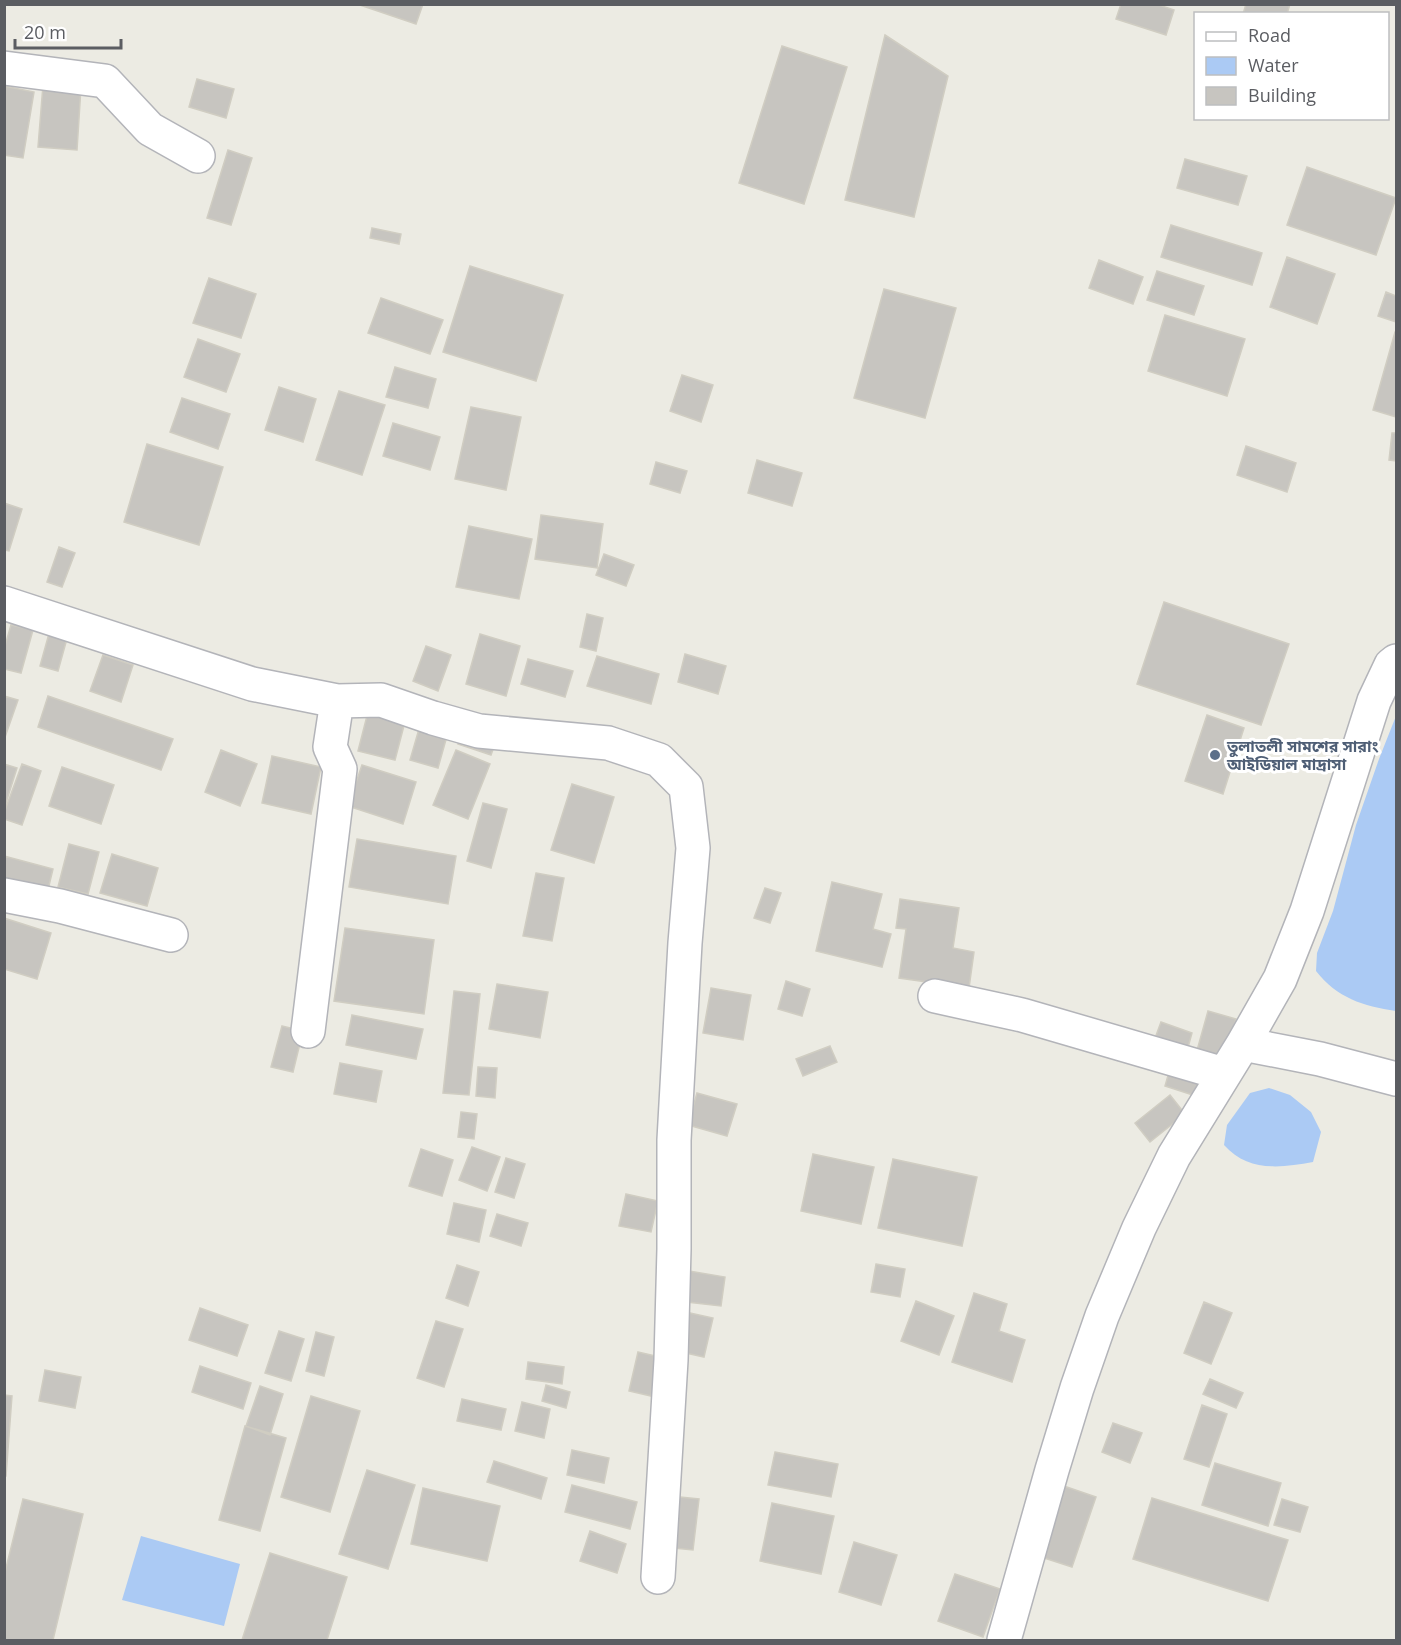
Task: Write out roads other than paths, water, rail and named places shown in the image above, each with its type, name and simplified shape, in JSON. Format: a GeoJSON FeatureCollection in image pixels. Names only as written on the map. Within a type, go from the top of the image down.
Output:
{"type":"FeatureCollection","features":[{"type":"Feature","properties":{"kind":"street"},"geometry":{"type":"LineString","coordinates":[[4,68],[105,81],[150,129],[198,156]]}},
{"type":"Feature","properties":{"kind":"street"},"geometry":{"type":"LineString","coordinates":[[7,613],[252,684],[337,701],[381,700],[479,731],[608,743],[659,760],[686,787],[693,848],[674,1129],[671,1360],[658,1577]]}},
{"type":"Feature","properties":{"kind":"street"},"geometry":{"type":"LineString","coordinates":[[1004,1641],[1052,1470],[1102,1316],[1138,1228],[1164,1177],[1280,979],[1307,910],[1374,701],[1391,665],[1396,662]]}},
{"type":"Feature","properties":{"kind":"street"},"geometry":{"type":"LineString","coordinates":[[308,1031],[340,769],[330,747],[337,701]]}},
{"type":"Feature","properties":{"kind":"street"},"geometry":{"type":"LineString","coordinates":[[4,895],[60,906],[171,935]]}},
{"type":"Feature","properties":{"kind":"street"},"geometry":{"type":"LineString","coordinates":[[935,996],[1022,1015],[1224,1074]]}},
{"type":"Feature","properties":{"kind":"street"},"geometry":{"type":"LineString","coordinates":[[1244,1044],[1320,1059],[1396,1079]]}},
{"type":"Feature","properties":{"kind":"water"},"geometry":{"type":"Polygon","coordinates":[[[1396,716],[1396,1011],[1351,999],[1333,988],[1316,971],[1317,953],[1333,911],[1356,825],[1396,716]]]}},
{"type":"Feature","properties":{"kind":"water"},"geometry":{"type":"Polygon","coordinates":[[[1269,1088],[1290,1095],[1311,1112],[1321,1132],[1313,1162],[1289,1166],[1254,1164],[1233,1154],[1224,1145],[1227,1125],[1250,1093],[1269,1088]]]}},
{"type":"Feature","properties":{"kind":"water"},"geometry":{"type":"Polygon","coordinates":[[[141,1536],[240,1564],[224,1626],[122,1600],[141,1536]]]}},
{"type":"Feature","properties":{"kind":"place","name":"তুলাতলী সামশের সারাং আইডিয়াল মাদ্রাসা"},"geometry":{"type":"Point","coordinates":[1215,755]}}]}
